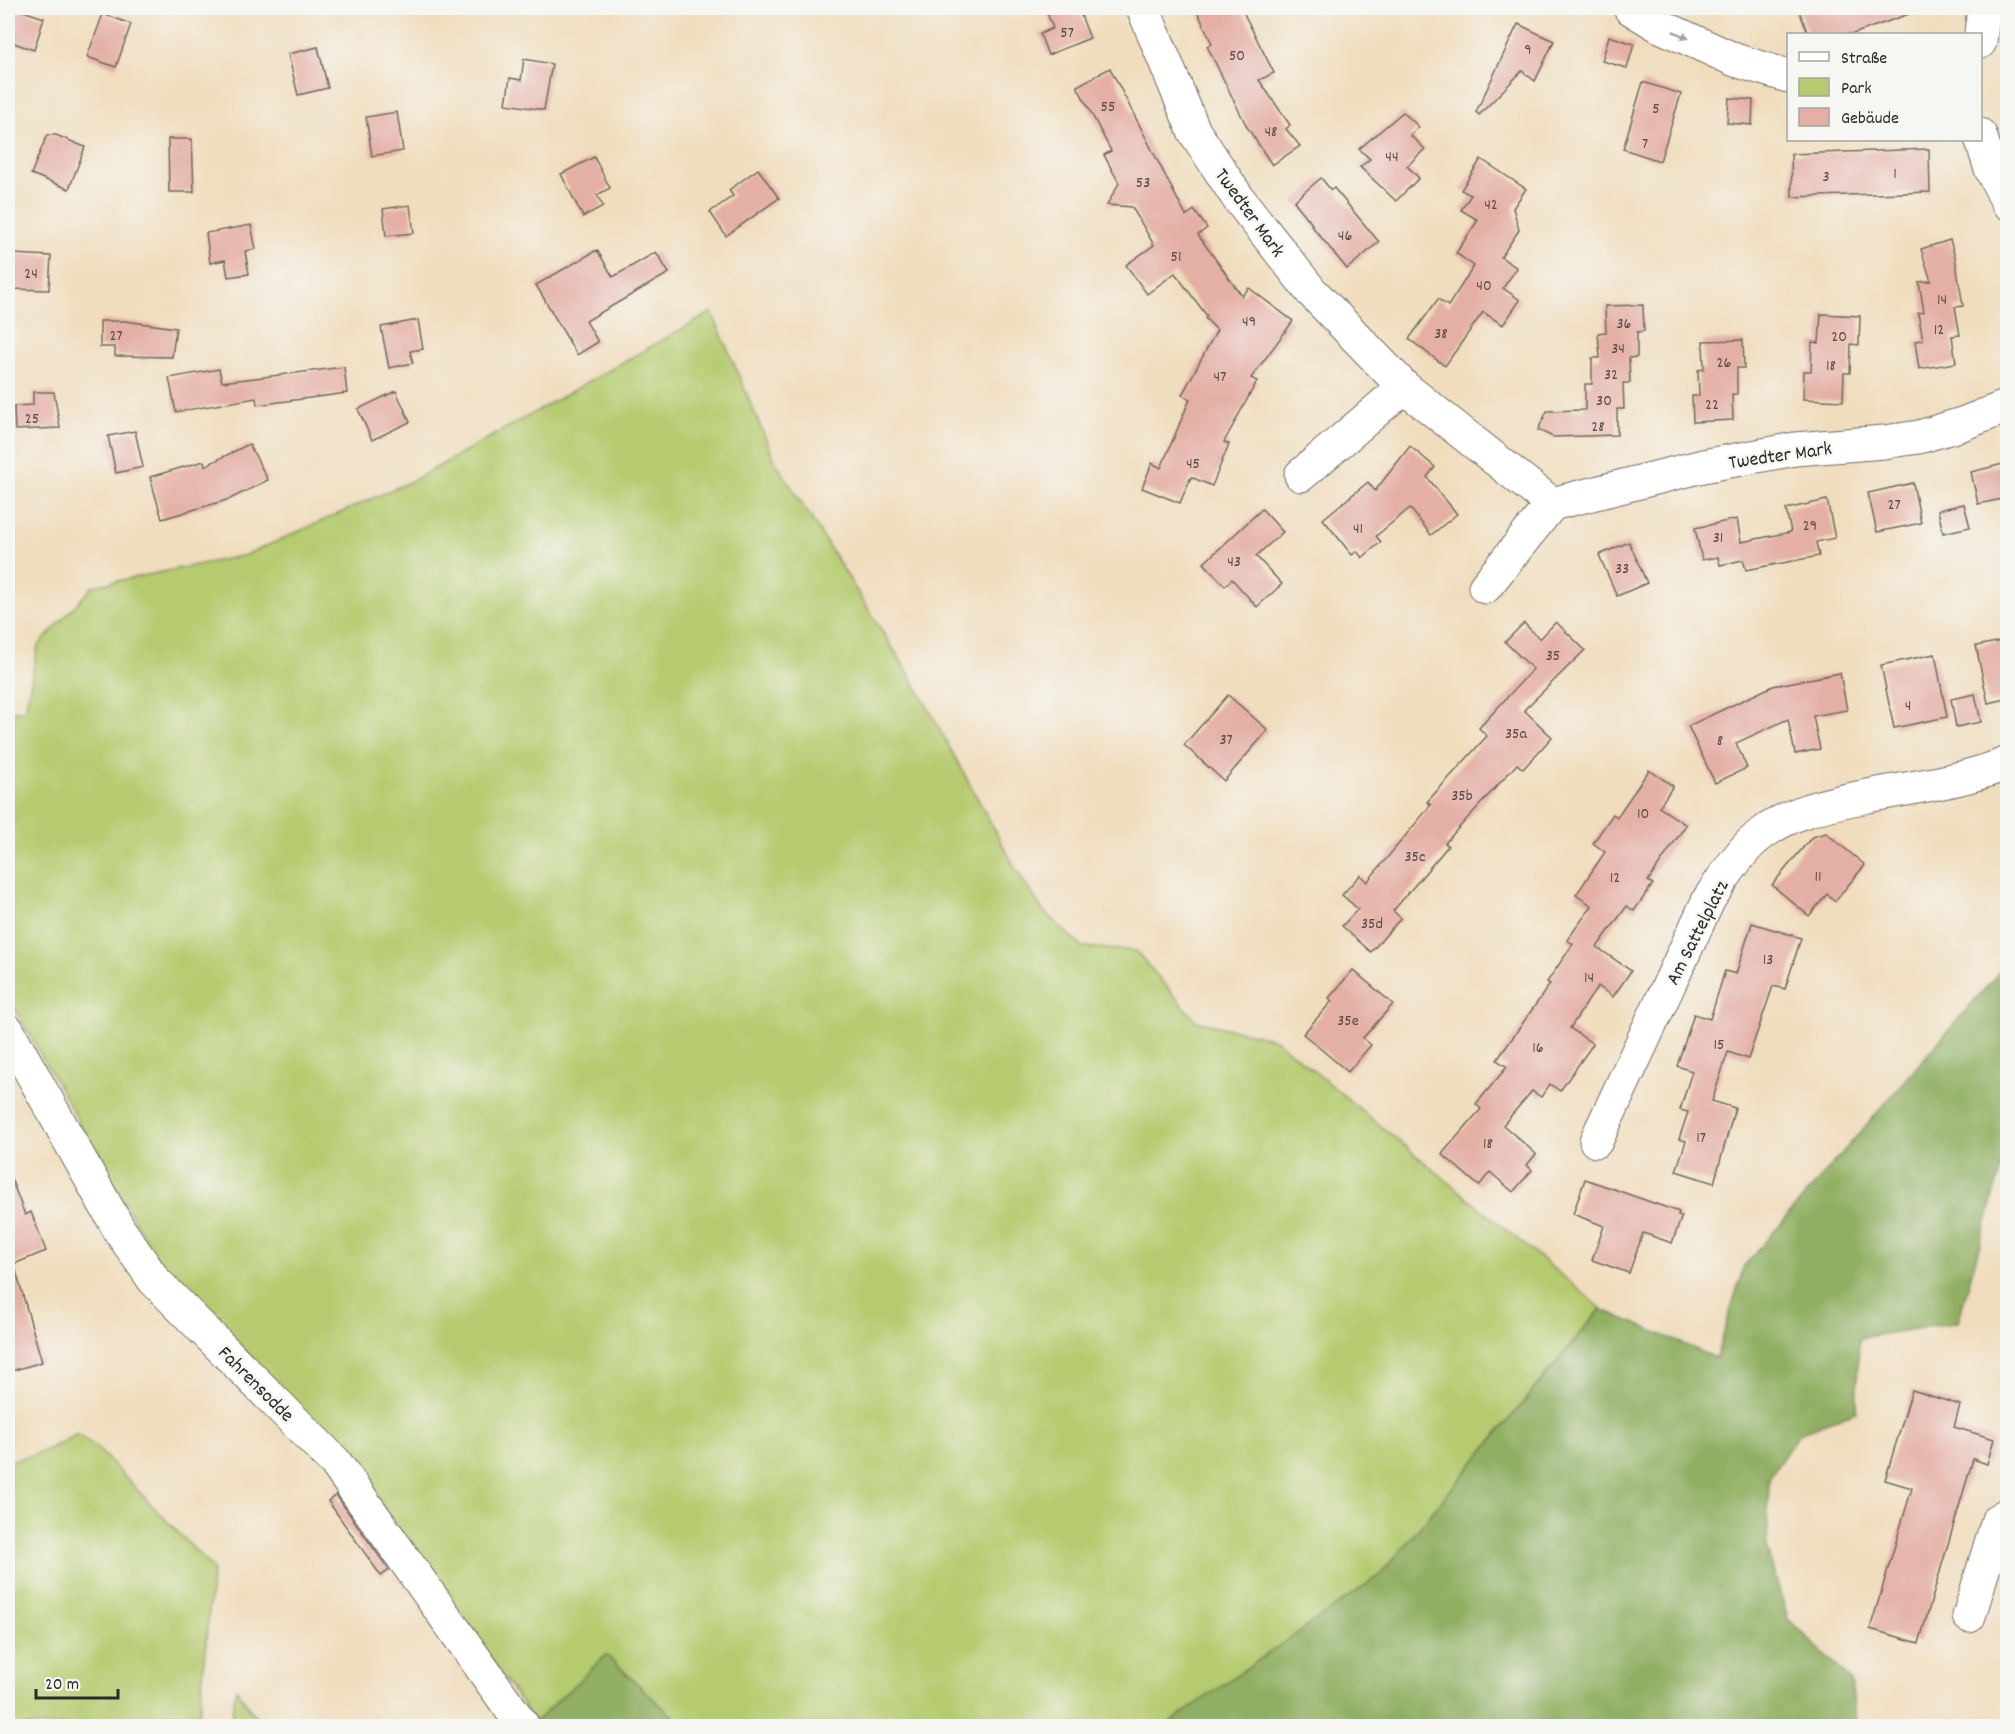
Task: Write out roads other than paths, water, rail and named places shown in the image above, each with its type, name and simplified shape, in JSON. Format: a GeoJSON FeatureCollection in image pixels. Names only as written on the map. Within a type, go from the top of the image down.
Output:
{"type":"FeatureCollection","features":[{"type":"Feature","properties":{"kind":"street","name":"Twedter Mark"},"geometry":{"type":"LineString","coordinates":[[1143,8],[1194,131],[1238,198],[1311,291],[1404,387],[1552,504],[1703,466],[1796,449],[1919,437],[1962,424],[2007,406]]}},
{"type":"Feature","properties":{"kind":"street"},"geometry":{"type":"LineString","coordinates":[[1630,8],[1658,25],[1735,60],[1787,76]]}},
{"type":"Feature","properties":{"kind":"street"},"geometry":{"type":"LineString","coordinates":[[1981,33],[1984,8]]}},
{"type":"Feature","properties":{"kind":"street"},"geometry":{"type":"LineString","coordinates":[[1982,141],[1991,169],[2007,203]]}},
{"type":"Feature","properties":{"kind":"street"},"geometry":{"type":"LineString","coordinates":[[1301,475],[1404,387]]}},
{"type":"Feature","properties":{"kind":"street"},"geometry":{"type":"LineString","coordinates":[[1485,587],[1552,504]]}},
{"type":"Feature","properties":{"kind":"street","name":"Am Sattelplatz"},"geometry":{"type":"LineString","coordinates":[[1596,1141],[1709,899],[1733,862],[1752,842],[1780,822],[1816,806],[1956,779],[2007,763]]}},
{"type":"Feature","properties":{"kind":"street","name":"Fahrensodde"},"geometry":{"type":"LineString","coordinates":[[8,1031],[120,1231],[154,1280],[335,1462],[523,1726]]}},
{"type":"Feature","properties":{"kind":"street"},"geometry":{"type":"LineString","coordinates":[[1969,1616],[1998,1520],[2007,1514]]}}]}
